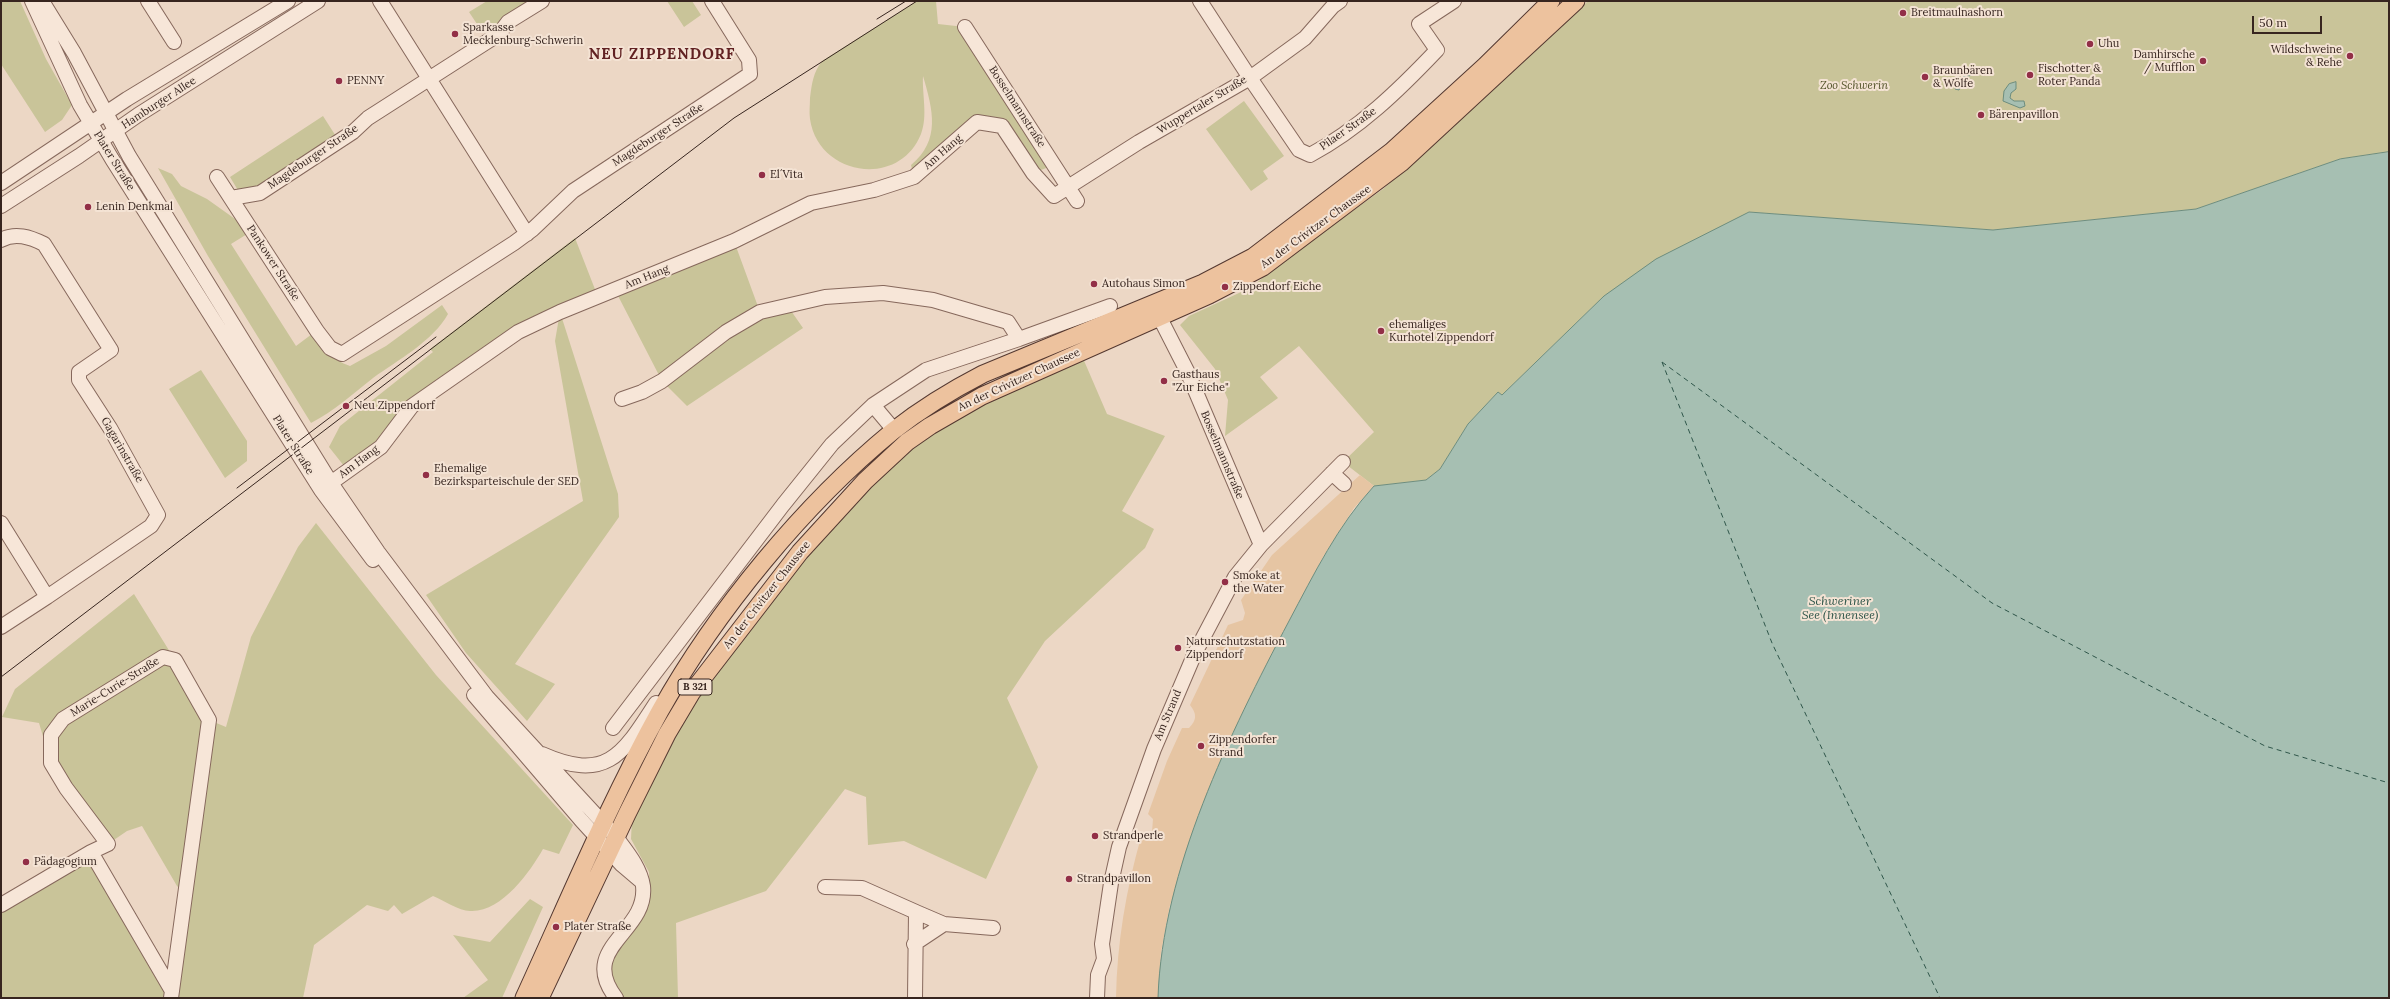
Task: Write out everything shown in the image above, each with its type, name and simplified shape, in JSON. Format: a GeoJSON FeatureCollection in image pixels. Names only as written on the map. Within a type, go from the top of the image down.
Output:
{"type":"FeatureCollection","features":[{"type":"Feature","properties":{"kind":"main road","name":"An der Crivitzer Chaussee"},"geometry":{"type":"LineString","coordinates":[[540,998],[613,844],[668,734],[702,677],[800,552],[865,481],[908,442],[955,410],[1152,311],[1253,257],[1365,173],[1485,66],[1551,1]]}},
{"type":"Feature","properties":{"kind":"main road","name":"An der Crivitzer Chaussee"},"geometry":{"type":"LineString","coordinates":[[524,998],[636,758],[679,679],[744,587],[809,511],[894,430],[936,401],[983,374],[1152,311],[1236,282],[1263,267],[1374,185],[1401,163],[1576,1]]}},
{"type":"Feature","properties":{"kind":"street","name":"Plater Straße"},"geometry":{"type":"LineString","coordinates":[[32,1],[80,105],[101,141],[326,487],[493,720],[613,844],[622,865],[642,882],[642,898],[638,911],[609,951],[604,965],[605,980],[616,998]]}},
{"type":"Feature","properties":{"kind":"street","name":"Plater Straße"},"geometry":{"type":"LineString","coordinates":[[42,1],[74,53],[106,114],[326,487],[487,697],[538,753],[601,831]]}},
{"type":"Feature","properties":{"kind":"street"},"geometry":{"type":"LineString","coordinates":[[148,1],[174,42]]}},
{"type":"Feature","properties":{"kind":"street","name":"Hamburger Allee"},"geometry":{"type":"LineString","coordinates":[[1,183],[106,114],[288,1]]}},
{"type":"Feature","properties":{"kind":"street","name":"Hamburger Allee"},"geometry":{"type":"LineString","coordinates":[[1,206],[318,1]]}},
{"type":"Feature","properties":{"kind":"street"},"geometry":{"type":"LineString","coordinates":[[380,1],[527,234]]}},
{"type":"Feature","properties":{"kind":"street","name":"Magdeburger Straße"},"geometry":{"type":"LineString","coordinates":[[231,198],[260,193],[353,132],[368,118],[499,34],[508,22],[542,1]]}},
{"type":"Feature","properties":{"kind":"street","name":"Magdeburger Straße"},"geometry":{"type":"LineString","coordinates":[[330,348],[342,354],[527,234],[573,191],[750,74],[751,67],[749,60],[712,1]]}},
{"type":"Feature","properties":{"kind":"street","name":"Wuppertaler Straße"},"geometry":{"type":"LineString","coordinates":[[1072,184],[1139,142],[1250,78],[1200,1]]}},
{"type":"Feature","properties":{"kind":"street"},"geometry":{"type":"LineString","coordinates":[[1250,78],[1305,38],[1333,6],[1340,1]]}},
{"type":"Feature","properties":{"kind":"street","name":"Pilaer Straße"},"geometry":{"type":"LineString","coordinates":[[1250,78],[1299,150],[1310,155],[1330,144],[1379,107],[1437,50],[1419,24],[1454,1]]}},
{"type":"Feature","properties":{"kind":"street","name":"Bosselmannstraße"},"geometry":{"type":"LineString","coordinates":[[965,27],[1072,184],[1077,201]]}},
{"type":"Feature","properties":{"kind":"street","name":"Am Hang"},"geometry":{"type":"LineString","coordinates":[[326,487],[381,446],[412,406],[518,332],[560,312],[719,247],[811,203],[874,190],[914,177],[977,122],[1002,126]]}},
{"type":"Feature","properties":{"kind":"street","name":"Bosselmannstraße"},"geometry":{"type":"LineString","coordinates":[[1002,126],[1032,173],[1054,196],[1072,184]]}},
{"type":"Feature","properties":{"kind":"street","name":"Pankower Straße"},"geometry":{"type":"LineString","coordinates":[[217,177],[330,348]]}},
{"type":"Feature","properties":{"kind":"street","name":"Gagarinstraße"},"geometry":{"type":"LineString","coordinates":[[1,240],[7,236],[17,236],[31,238],[44,244],[111,350],[79,372],[80,380],[110,428],[158,515],[151,526],[47,597]]}},
{"type":"Feature","properties":{"kind":"street"},"geometry":{"type":"LineString","coordinates":[[622,399],[642,392],[662,381],[726,332],[760,312],[825,298],[883,293],[933,300],[1008,322],[1019,340]]}},
{"type":"Feature","properties":{"kind":"street"},"geometry":{"type":"LineString","coordinates":[[613,728],[788,499],[832,444],[873,405],[926,370],[1019,340],[1110,306]]}},
{"type":"Feature","properties":{"kind":"street","name":"Bosselmannstraße"},"geometry":{"type":"LineString","coordinates":[[1152,311],[1187,371],[1261,545]]}},
{"type":"Feature","properties":{"kind":"street"},"geometry":{"type":"LineString","coordinates":[[873,405],[894,430]]}},
{"type":"Feature","properties":{"kind":"street","name":"Am Strand"},"geometry":{"type":"LineString","coordinates":[[1097,998],[1098,975],[1104,959],[1102,944],[1110,883],[1119,847],[1139,788],[1169,711],[1210,622],[1235,577],[1261,545],[1343,462]]}},
{"type":"Feature","properties":{"kind":"street"},"geometry":{"type":"LineString","coordinates":[[1332,473],[1344,484]]}},
{"type":"Feature","properties":{"kind":"street"},"geometry":{"type":"LineString","coordinates":[[1,523],[47,597],[1,627]]}},
{"type":"Feature","properties":{"kind":"street","name":"B 321"},"geometry":{"type":"LineString","coordinates":[[538,753],[556,761],[589,765],[602,764],[621,752],[630,743],[706,630],[722,609],[744,587]]}},
{"type":"Feature","properties":{"kind":"street","name":"Marie-Curie-Straße"},"geometry":{"type":"LineString","coordinates":[[163,657],[176,660],[209,720],[171,995],[91,852],[108,844],[66,788],[51,763],[51,735],[63,719],[163,657]]}},
{"type":"Feature","properties":{"kind":"street"},"geometry":{"type":"LineString","coordinates":[[1,905],[91,852]]}},
{"type":"Feature","properties":{"kind":"street"},"geometry":{"type":"LineString","coordinates":[[825,887],[862,888],[944,924],[993,928]]}},
{"type":"Feature","properties":{"kind":"street"},"geometry":{"type":"LineString","coordinates":[[915,998],[914,944],[916,912]]}},
{"type":"Feature","properties":{"kind":"street"},"geometry":{"type":"LineString","coordinates":[[914,944],[944,924]]}},
{"type":"Feature","properties":{"kind":"green space"},"geometry":{"type":"Polygon","coordinates":[[[1,1],[20,1],[46,59],[72,105],[62,120],[45,132],[1,64],[1,1]]]}},
{"type":"Feature","properties":{"kind":"green space"},"geometry":{"type":"Polygon","coordinates":[[[487,1],[535,1],[483,33],[469,12],[487,1]]]}},
{"type":"Feature","properties":{"kind":"green space"},"geometry":{"type":"Polygon","coordinates":[[[667,1],[692,1],[701,15],[684,27],[667,1]]]}},
{"type":"Feature","properties":{"kind":"green space"},"geometry":{"type":"Polygon","coordinates":[[[917,1],[936,1],[938,24],[965,27],[1054,165],[1033,173],[1002,126],[977,122],[914,177],[911,165],[921,155],[927,145],[931,135],[932,124],[930,101],[923,76],[924,120],[921,134],[910,151],[896,163],[878,168],[860,168],[843,163],[828,153],[816,138],[810,119],[812,83],[819,65],[822,61],[917,1]]]}},
{"type":"Feature","properties":{"kind":"green space","name":"Zoo Schwerin"},"geometry":{"type":"Polygon","coordinates":[[[1588,1],[2389,1],[2389,152],[2340,159],[2196,209],[1993,230],[1749,212],[1604,296],[1502,395],[1498,392],[1468,424],[1440,469],[1426,480],[1374,486],[1343,462],[1374,432],[1299,346],[1260,377],[1278,398],[1225,436],[1228,400],[1215,369],[1180,325],[1189,316],[1252,287],[1275,267],[1383,189],[1588,1]]]}},
{"type":"Feature","properties":{"kind":"green space"},"geometry":{"type":"Polygon","coordinates":[[[1244,101],[1284,156],[1263,171],[1268,179],[1251,191],[1206,129],[1244,101]]]}},
{"type":"Feature","properties":{"kind":"green space"},"geometry":{"type":"Polygon","coordinates":[[[323,116],[339,141],[242,197],[230,177],[323,116]]]}},
{"type":"Feature","properties":{"kind":"green space"},"geometry":{"type":"Polygon","coordinates":[[[158,168],[172,174],[181,186],[207,199],[252,231],[231,244],[296,346],[312,334],[328,353],[338,361],[350,366],[386,346],[442,305],[448,314],[433,333],[414,349],[373,378],[335,408],[311,423],[208,256],[158,168]]]}},
{"type":"Feature","properties":{"kind":"green space"},"geometry":{"type":"Polygon","coordinates":[[[575,238],[598,297],[560,312],[475,360],[348,471],[329,447],[340,426],[433,352],[430,349],[575,238]]]}},
{"type":"Feature","properties":{"kind":"green space"},"geometry":{"type":"Polygon","coordinates":[[[734,241],[760,312],[787,305],[803,328],[687,406],[662,381],[615,290],[734,241]]]}},
{"type":"Feature","properties":{"kind":"green space"},"geometry":{"type":"Polygon","coordinates":[[[560,312],[618,494],[619,517],[515,664],[555,684],[527,721],[466,653],[426,595],[583,501],[555,341],[560,312]]]}},
{"type":"Feature","properties":{"kind":"green space"},"geometry":{"type":"Polygon","coordinates":[[[1082,356],[1107,414],[1165,436],[1122,511],[1154,529],[1145,548],[1045,641],[1007,698],[1038,767],[986,879],[904,841],[868,845],[866,797],[845,789],[766,891],[676,923],[678,998],[621,998],[612,980],[611,968],[615,955],[638,922],[650,898],[649,872],[631,839],[632,818],[694,703],[840,514],[910,448],[957,416],[1082,356]]]}},
{"type":"Feature","properties":{"kind":"green space"},"geometry":{"type":"Polygon","coordinates":[[[201,370],[247,441],[247,461],[225,478],[169,389],[201,370]]]}},
{"type":"Feature","properties":{"kind":"green space"},"geometry":{"type":"Polygon","coordinates":[[[316,523],[436,675],[573,825],[559,854],[543,849],[530,869],[513,889],[493,905],[482,910],[466,911],[433,896],[402,914],[394,905],[388,911],[367,905],[314,945],[303,998],[1,998],[1,905],[91,852],[171,990],[185,893],[177,886],[142,826],[127,831],[108,844],[51,763],[39,723],[2,717],[15,689],[134,594],[175,660],[209,720],[226,727],[251,637],[298,547],[316,523]]]}},
{"type":"Feature","properties":{"kind":"green space"},"geometry":{"type":"Polygon","coordinates":[[[530,899],[543,907],[502,998],[463,998],[488,980],[453,935],[490,942],[530,899]]]}},
{"type":"Feature","properties":{"kind":"sand","name":"Zippendorfer Strand"},"geometry":{"type":"Polygon","coordinates":[[[1360,475],[1374,486],[1354,508],[1323,557],[1259,679],[1170,905],[1161,952],[1158,998],[1116,998],[1118,957],[1123,917],[1141,837],[1147,837],[1152,832],[1153,819],[1148,814],[1167,761],[1182,728],[1189,728],[1195,720],[1194,711],[1190,705],[1228,625],[1243,620],[1245,613],[1241,600],[1272,555],[1360,475]]]}},
{"type":"Feature","properties":{"kind":"water"},"geometry":{"type":"Polygon","coordinates":[[[1980,71],[1981,74],[1967,76],[1959,90],[1955,89],[1959,81],[1964,76],[1971,72],[1980,71]]]}},
{"type":"Feature","properties":{"kind":"water"},"geometry":{"type":"Polygon","coordinates":[[[2016,82],[2016,89],[2011,93],[2010,98],[2014,101],[2024,101],[2025,106],[2020,108],[2003,101],[2004,91],[2009,84],[2016,82]]]}},
{"type":"Feature","properties":{"kind":"water","name":"Schweriner See (Innensee)"},"geometry":{"type":"Polygon","coordinates":[[[2389,152],[2389,998],[1158,998],[1162,950],[1172,901],[1186,852],[1203,804],[1244,709],[1317,568],[1338,533],[1374,486],[1426,480],[1440,469],[1468,424],[1498,392],[1502,395],[1604,296],[1656,259],[1749,212],[1993,230],[2196,209],[2340,159],[2389,152]]]}},
{"type":"Feature","properties":{"kind":"ferry route"},"geometry":{"type":"LineString","coordinates":[[1662,362],[1992,603],[2265,746],[2389,783]]}},
{"type":"Feature","properties":{"kind":"ferry route"},"geometry":{"type":"LineString","coordinates":[[1662,362],[1772,643],[1940,998]]}},
{"type":"Feature","properties":{"kind":"tram line"},"geometry":{"type":"LineString","coordinates":[[877,19],[906,1]]}},
{"type":"Feature","properties":{"kind":"tram line"},"geometry":{"type":"LineString","coordinates":[[1,677],[734,118],[917,1]]}},
{"type":"Feature","properties":{"kind":"tram line"},"geometry":{"type":"LineString","coordinates":[[237,488],[436,337]]}},
{"type":"Feature","properties":{"kind":"place","name":"Breitmaulnashorn"},"geometry":{"type":"Point","coordinates":[1903,13]}},
{"type":"Feature","properties":{"kind":"place","name":"Sparkasse Mecklenburg-Schwerin"},"geometry":{"type":"Point","coordinates":[455,34]}},
{"type":"Feature","properties":{"kind":"place","name":"Uhu"},"geometry":{"type":"Point","coordinates":[2090,44]}},
{"type":"Feature","properties":{"kind":"place","name":"Wildschweine & Rehe"},"geometry":{"type":"Point","coordinates":[2350,56]}},
{"type":"Feature","properties":{"kind":"place","name":"Damhirsche / Mufflon"},"geometry":{"type":"Point","coordinates":[2203,61]}},
{"type":"Feature","properties":{"kind":"place","name":"Fischotter & Roter Panda"},"geometry":{"type":"Point","coordinates":[2030,75]}},
{"type":"Feature","properties":{"kind":"place","name":"Braunbären & Wölfe"},"geometry":{"type":"Point","coordinates":[1925,77]}},
{"type":"Feature","properties":{"kind":"place","name":"PENNY"},"geometry":{"type":"Point","coordinates":[339,81]}},
{"type":"Feature","properties":{"kind":"place","name":"Bärenpavillon"},"geometry":{"type":"Point","coordinates":[1981,115]}},
{"type":"Feature","properties":{"kind":"place","name":"El´Vita"},"geometry":{"type":"Point","coordinates":[762,175]}},
{"type":"Feature","properties":{"kind":"place","name":"Lenin Denkmal"},"geometry":{"type":"Point","coordinates":[88,207]}},
{"type":"Feature","properties":{"kind":"place","name":"Autohaus Simon"},"geometry":{"type":"Point","coordinates":[1094,284]}},
{"type":"Feature","properties":{"kind":"place","name":"Zippendorf Eiche"},"geometry":{"type":"Point","coordinates":[1225,287]}},
{"type":"Feature","properties":{"kind":"place","name":"ehemaliges Kurhotel Zippendorf"},"geometry":{"type":"Point","coordinates":[1381,331]}},
{"type":"Feature","properties":{"kind":"place","name":"Gasthaus \"Zur Eiche\""},"geometry":{"type":"Point","coordinates":[1164,381]}},
{"type":"Feature","properties":{"kind":"place","name":"Neu Zippendorf"},"geometry":{"type":"Point","coordinates":[346,406]}},
{"type":"Feature","properties":{"kind":"place","name":"Ehemalige Bezirksparteischule der SED"},"geometry":{"type":"Point","coordinates":[426,475]}},
{"type":"Feature","properties":{"kind":"place","name":"Smoke at the Water"},"geometry":{"type":"Point","coordinates":[1225,582]}},
{"type":"Feature","properties":{"kind":"place","name":"Naturschutzstation Zippendorf"},"geometry":{"type":"Point","coordinates":[1178,648]}},
{"type":"Feature","properties":{"kind":"place","name":"Zippendorfer Strand"},"geometry":{"type":"Point","coordinates":[1201,746]}},
{"type":"Feature","properties":{"kind":"place","name":"Strandperle"},"geometry":{"type":"Point","coordinates":[1095,836]}},
{"type":"Feature","properties":{"kind":"place","name":"Pädagogium"},"geometry":{"type":"Point","coordinates":[26,862]}},
{"type":"Feature","properties":{"kind":"place","name":"Strandpavillon"},"geometry":{"type":"Point","coordinates":[1069,879]}},
{"type":"Feature","properties":{"kind":"place","name":"Plater Straße"},"geometry":{"type":"Point","coordinates":[556,927]}},
{"type":"Feature","properties":{"kind":"district","name":"NEU ZIPPENDORF"},"geometry":{"type":"Point","coordinates":[662,55]}}]}
